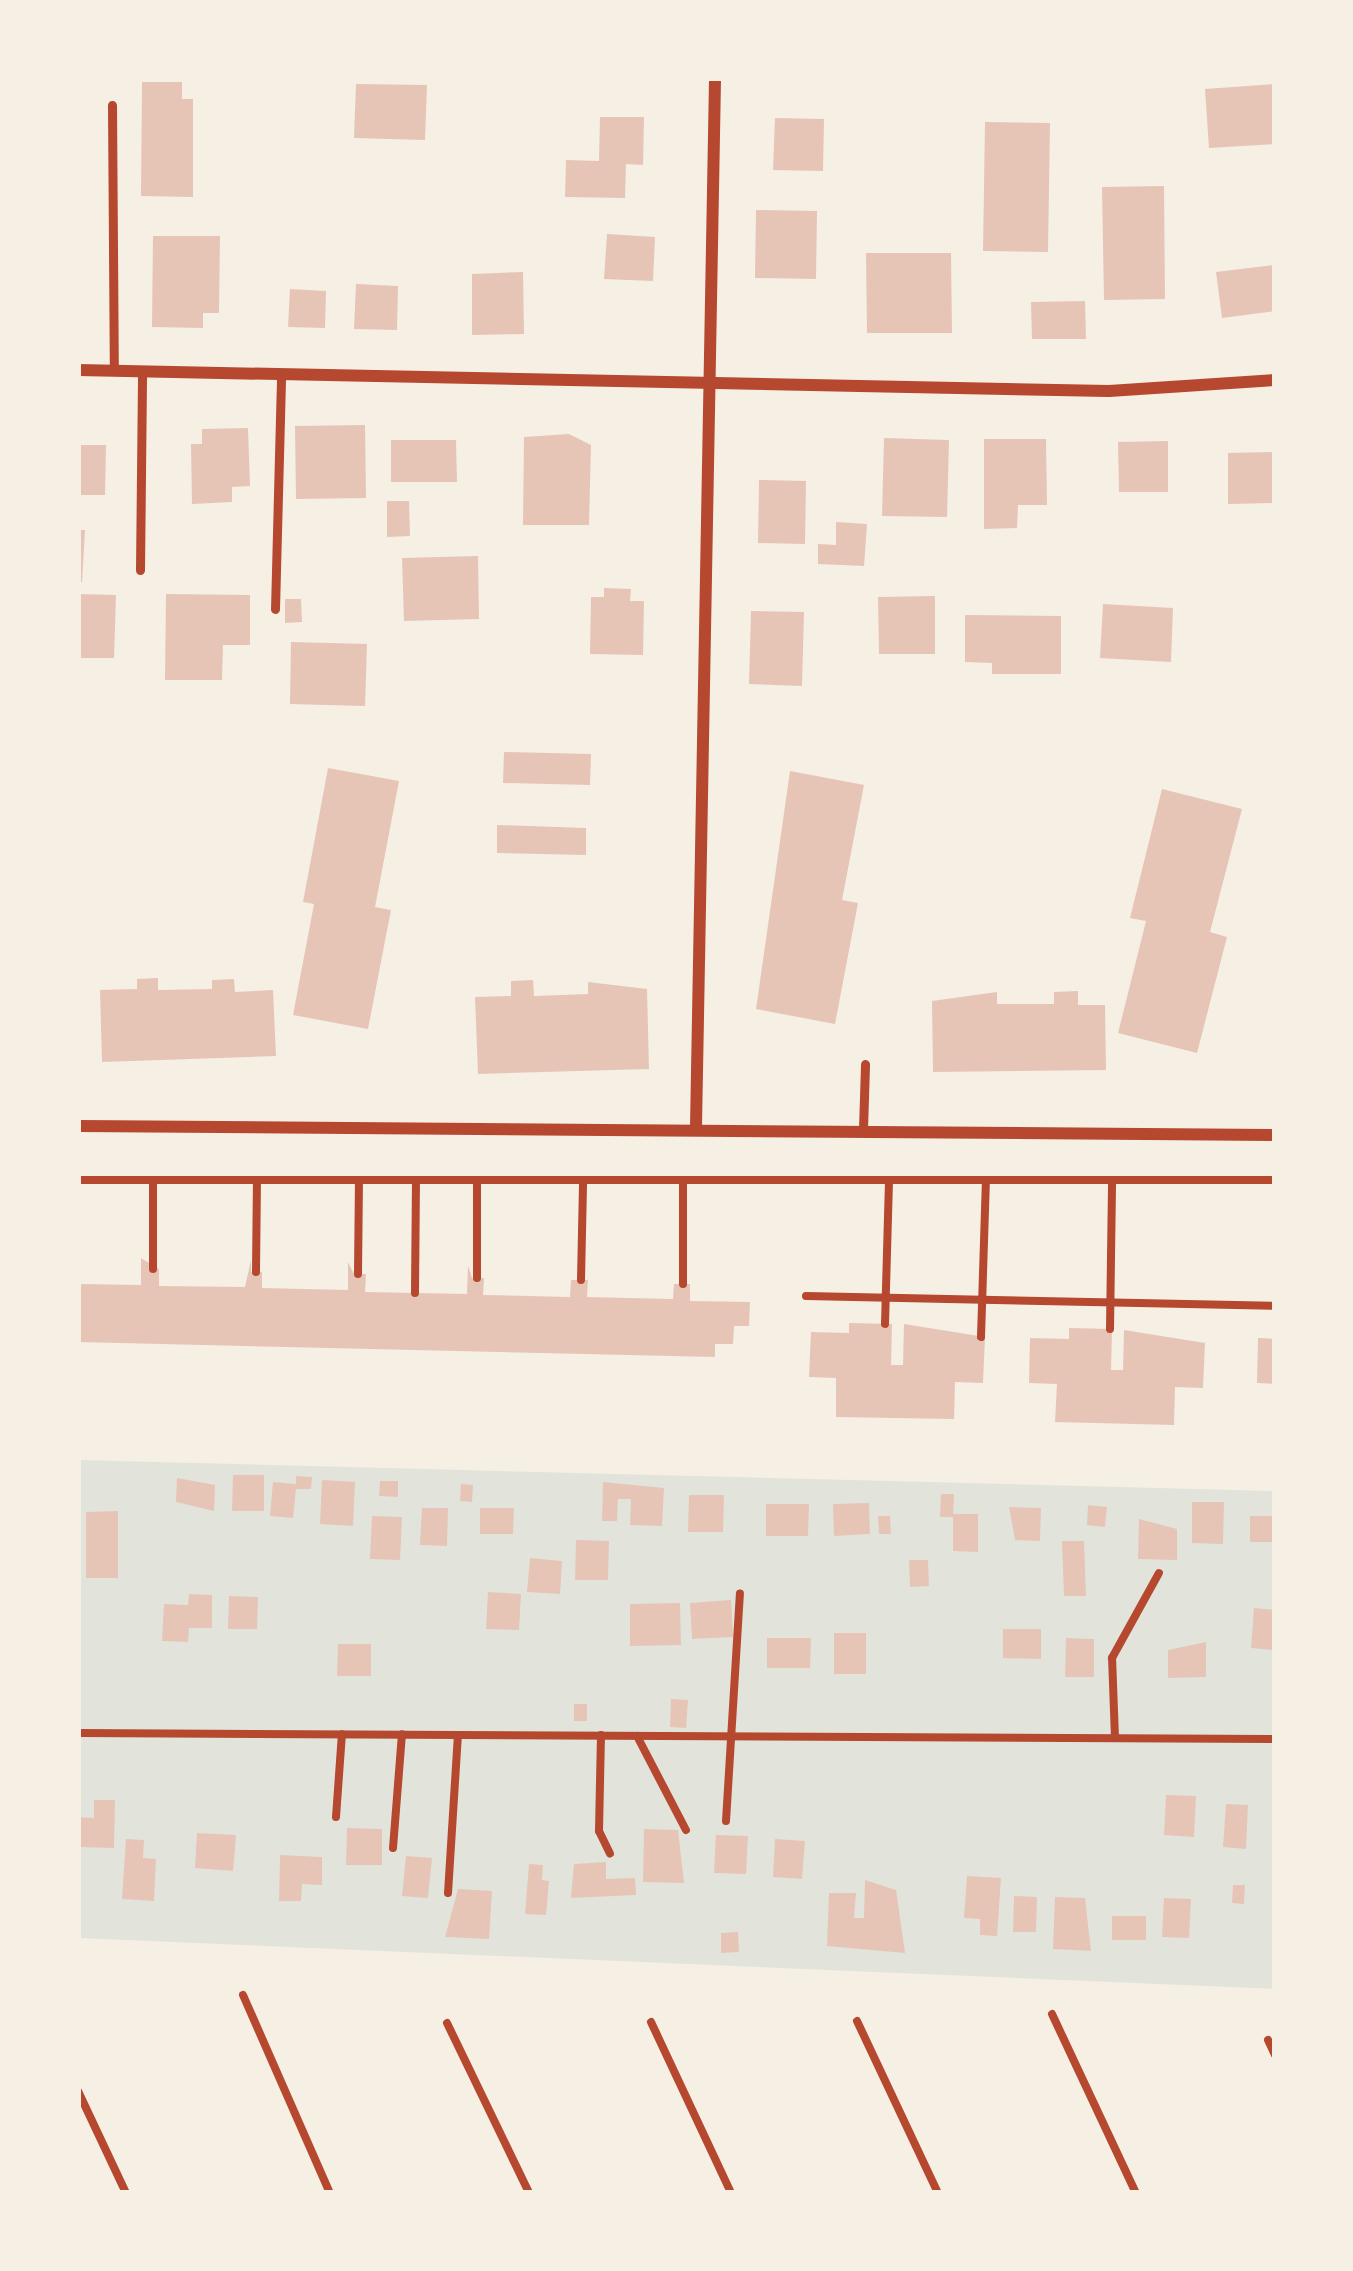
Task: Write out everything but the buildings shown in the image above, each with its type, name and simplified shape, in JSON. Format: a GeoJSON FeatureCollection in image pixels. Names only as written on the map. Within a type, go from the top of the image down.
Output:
{"type":"FeatureCollection","features":[{"type":"Feature","properties":{"kind":"street"},"geometry":{"type":"LineString","coordinates":[[696,1127],[715,78]]}},
{"type":"Feature","properties":{"kind":"street"},"geometry":{"type":"LineString","coordinates":[[78,370],[1109,391],[1275,380]]}},
{"type":"Feature","properties":{"kind":"street"},"geometry":{"type":"LineString","coordinates":[[78,1126],[696,1127],[1275,1135]]}},
{"type":"Feature","properties":{"kind":"lane"},"geometry":{"type":"LineString","coordinates":[[112,105],[114,371]]}},
{"type":"Feature","properties":{"kind":"lane"},"geometry":{"type":"LineString","coordinates":[[140,570],[142,371]]}},
{"type":"Feature","properties":{"kind":"lane"},"geometry":{"type":"LineString","coordinates":[[275,609],[281,374]]}},
{"type":"Feature","properties":{"kind":"lane"},"geometry":{"type":"LineString","coordinates":[[863,1130],[866,1064]]}},
{"type":"Feature","properties":{"kind":"path"},"geometry":{"type":"LineString","coordinates":[[78,1180],[1275,1180]]}},
{"type":"Feature","properties":{"kind":"path"},"geometry":{"type":"LineString","coordinates":[[1110,1329],[1112,1180]]}},
{"type":"Feature","properties":{"kind":"path"},"geometry":{"type":"LineString","coordinates":[[153,1181],[153,1269]]}},
{"type":"Feature","properties":{"kind":"path"},"geometry":{"type":"LineString","coordinates":[[885,1324],[889,1181]]}},
{"type":"Feature","properties":{"kind":"path"},"geometry":{"type":"LineString","coordinates":[[981,1337],[986,1181]]}},
{"type":"Feature","properties":{"kind":"path"},"geometry":{"type":"LineString","coordinates":[[256,1272],[257,1182]]}},
{"type":"Feature","properties":{"kind":"path"},"geometry":{"type":"LineString","coordinates":[[358,1274],[359,1182]]}},
{"type":"Feature","properties":{"kind":"path"},"geometry":{"type":"LineString","coordinates":[[415,1293],[416,1182]]}},
{"type":"Feature","properties":{"kind":"path"},"geometry":{"type":"LineString","coordinates":[[477,1182],[477,1278]]}},
{"type":"Feature","properties":{"kind":"path"},"geometry":{"type":"LineString","coordinates":[[581,1280],[583,1182]]}},
{"type":"Feature","properties":{"kind":"path"},"geometry":{"type":"LineString","coordinates":[[683,1182],[683,1284]]}},
{"type":"Feature","properties":{"kind":"path"},"geometry":{"type":"LineString","coordinates":[[806,1296],[1275,1306]]}},
{"type":"Feature","properties":{"kind":"path"},"geometry":{"type":"LineString","coordinates":[[1114,1738],[1112,1658],[1159,1573]]}},
{"type":"Feature","properties":{"kind":"path"},"geometry":{"type":"LineString","coordinates":[[725,1821],[735,1736],[740,1593]]}},
{"type":"Feature","properties":{"kind":"path"},"geometry":{"type":"LineString","coordinates":[[78,1733],[1275,1739]]}},
{"type":"Feature","properties":{"kind":"path"},"geometry":{"type":"LineString","coordinates":[[336,1817],[342,1734]]}},
{"type":"Feature","properties":{"kind":"path"},"geometry":{"type":"LineString","coordinates":[[393,1848],[402,1734]]}},
{"type":"Feature","properties":{"kind":"path"},"geometry":{"type":"LineString","coordinates":[[448,1893],[458,1735]]}},
{"type":"Feature","properties":{"kind":"path"},"geometry":{"type":"LineString","coordinates":[[601,1736],[599,1831],[610,1854]]}},
{"type":"Feature","properties":{"kind":"path"},"geometry":{"type":"LineString","coordinates":[[637,1736],[686,1830]]}},
{"type":"Feature","properties":{"kind":"path"},"geometry":{"type":"LineString","coordinates":[[243,1995],[330,2193]]}},
{"type":"Feature","properties":{"kind":"path"},"geometry":{"type":"LineString","coordinates":[[1052,2014],[1136,2193]]}},
{"type":"Feature","properties":{"kind":"path"},"geometry":{"type":"LineString","coordinates":[[651,2021],[731,2193]]}},
{"type":"Feature","properties":{"kind":"path"},"geometry":{"type":"LineString","coordinates":[[857,2021],[938,2193]]}},
{"type":"Feature","properties":{"kind":"path"},"geometry":{"type":"LineString","coordinates":[[447,2023],[529,2193]]}},
{"type":"Feature","properties":{"kind":"path"},"geometry":{"type":"LineString","coordinates":[[1268,2040],[1275,2055]]}},
{"type":"Feature","properties":{"kind":"path"},"geometry":{"type":"LineString","coordinates":[[78,2091],[126,2193]]}},
{"type":"Feature","properties":{"kind":"shaded area"},"geometry":{"type":"Polygon","coordinates":[[[78,1460],[1275,1491],[1275,1989],[78,1938],[78,1460]]]}}]}
